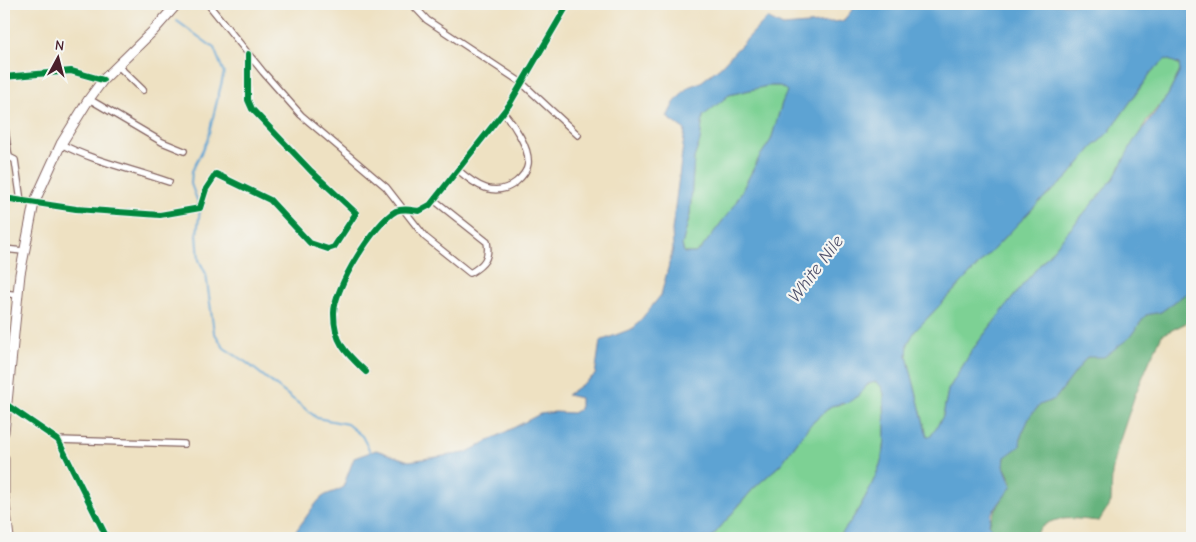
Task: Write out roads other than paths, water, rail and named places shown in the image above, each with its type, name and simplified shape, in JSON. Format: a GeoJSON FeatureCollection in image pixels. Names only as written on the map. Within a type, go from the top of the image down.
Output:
{"type":"FeatureCollection","features":[{"type":"Feature","properties":{"kind":"main road"},"geometry":{"type":"LineString","coordinates":[[166,20],[177,4]]}},
{"type":"Feature","properties":{"kind":"main road"},"geometry":{"type":"LineString","coordinates":[[4,432],[8,351],[18,295],[23,251],[34,203],[61,144],[103,80],[154,30],[184,4]]}},
{"type":"Feature","properties":{"kind":"main road"},"geometry":{"type":"LineString","coordinates":[[4,459],[4,496],[9,538]]}},
{"type":"Feature","properties":{"kind":"street"},"geometry":{"type":"LineString","coordinates":[[208,4],[301,115],[386,187],[425,237],[470,273],[486,260],[487,242],[434,200]]}},
{"type":"Feature","properties":{"kind":"street"},"geometry":{"type":"LineString","coordinates":[[412,4],[427,20],[522,83],[578,136]]}},
{"type":"Feature","properties":{"kind":"street"},"geometry":{"type":"LineString","coordinates":[[366,372],[343,351],[335,326],[335,306],[340,285],[364,247],[388,217],[402,209],[419,211],[434,200],[504,112],[568,4]]}},
{"type":"Feature","properties":{"kind":"street"},"geometry":{"type":"LineString","coordinates":[[4,198],[76,209],[160,215],[200,208],[206,189],[216,174],[270,200],[310,243],[328,250],[334,247],[356,214],[311,171],[252,109],[248,100],[248,54]]}},
{"type":"Feature","properties":{"kind":"street"},"geometry":{"type":"LineString","coordinates":[[117,65],[143,90]]}},
{"type":"Feature","properties":{"kind":"street"},"geometry":{"type":"LineString","coordinates":[[4,77],[71,71],[103,80]]}},
{"type":"Feature","properties":{"kind":"street"},"geometry":{"type":"LineString","coordinates":[[89,99],[162,142],[184,151]]}},
{"type":"Feature","properties":{"kind":"street"},"geometry":{"type":"LineString","coordinates":[[458,170],[474,184],[495,191],[511,186],[526,172],[529,162],[522,137],[504,112]]}},
{"type":"Feature","properties":{"kind":"street"},"geometry":{"type":"LineString","coordinates":[[4,122],[6,157],[15,160],[21,201]]}},
{"type":"Feature","properties":{"kind":"street"},"geometry":{"type":"LineString","coordinates":[[61,144],[92,159],[139,171],[169,182]]}},
{"type":"Feature","properties":{"kind":"street"},"geometry":{"type":"LineString","coordinates":[[4,249],[23,251]]}},
{"type":"Feature","properties":{"kind":"street"},"geometry":{"type":"LineString","coordinates":[[4,293],[18,295]]}},
{"type":"Feature","properties":{"kind":"street"},"geometry":{"type":"LineString","coordinates":[[6,404],[58,440],[107,538]]}},
{"type":"Feature","properties":{"kind":"street"},"geometry":{"type":"LineString","coordinates":[[58,440],[184,444]]}},
{"type":"Feature","properties":{"kind":"water","name":"White Nile"},"geometry":{"type":"Polygon","coordinates":[[[857,4],[1192,4],[1192,289],[1161,312],[1146,315],[1129,338],[1104,357],[1087,357],[1055,399],[1040,405],[1030,416],[1021,436],[1020,446],[1005,457],[1004,466],[1012,486],[991,514],[989,524],[998,538],[837,538],[844,531],[858,509],[872,483],[882,458],[885,435],[884,394],[881,386],[876,382],[868,384],[859,395],[849,402],[831,406],[809,426],[781,464],[753,489],[711,538],[289,538],[322,497],[343,487],[354,458],[376,450],[409,461],[465,453],[540,414],[555,412],[573,413],[580,409],[580,398],[567,395],[595,375],[600,341],[634,328],[661,295],[673,249],[672,230],[685,130],[667,117],[674,103],[688,87],[701,82],[720,67],[767,18],[783,26],[843,21],[857,4]],[[1166,59],[1152,71],[1109,132],[1092,148],[1067,178],[1038,203],[915,331],[908,343],[907,356],[927,436],[931,436],[943,416],[948,390],[973,349],[1021,287],[1114,178],[1133,142],[1168,95],[1180,71],[1179,64],[1166,59]],[[767,86],[729,95],[703,116],[700,141],[694,158],[690,215],[682,245],[684,253],[695,253],[701,249],[734,206],[760,156],[771,140],[787,91],[780,86],[767,86]]]}},
{"type":"Feature","properties":{"kind":"waterway"},"geometry":{"type":"LineString","coordinates":[[177,21],[214,48],[224,73],[207,141],[192,171],[191,184],[199,205]]}},
{"type":"Feature","properties":{"kind":"waterway"},"geometry":{"type":"LineString","coordinates":[[200,209],[197,234],[199,260],[206,274],[214,332],[224,348],[247,363],[317,418],[347,424],[362,436],[371,453]]}}]}
